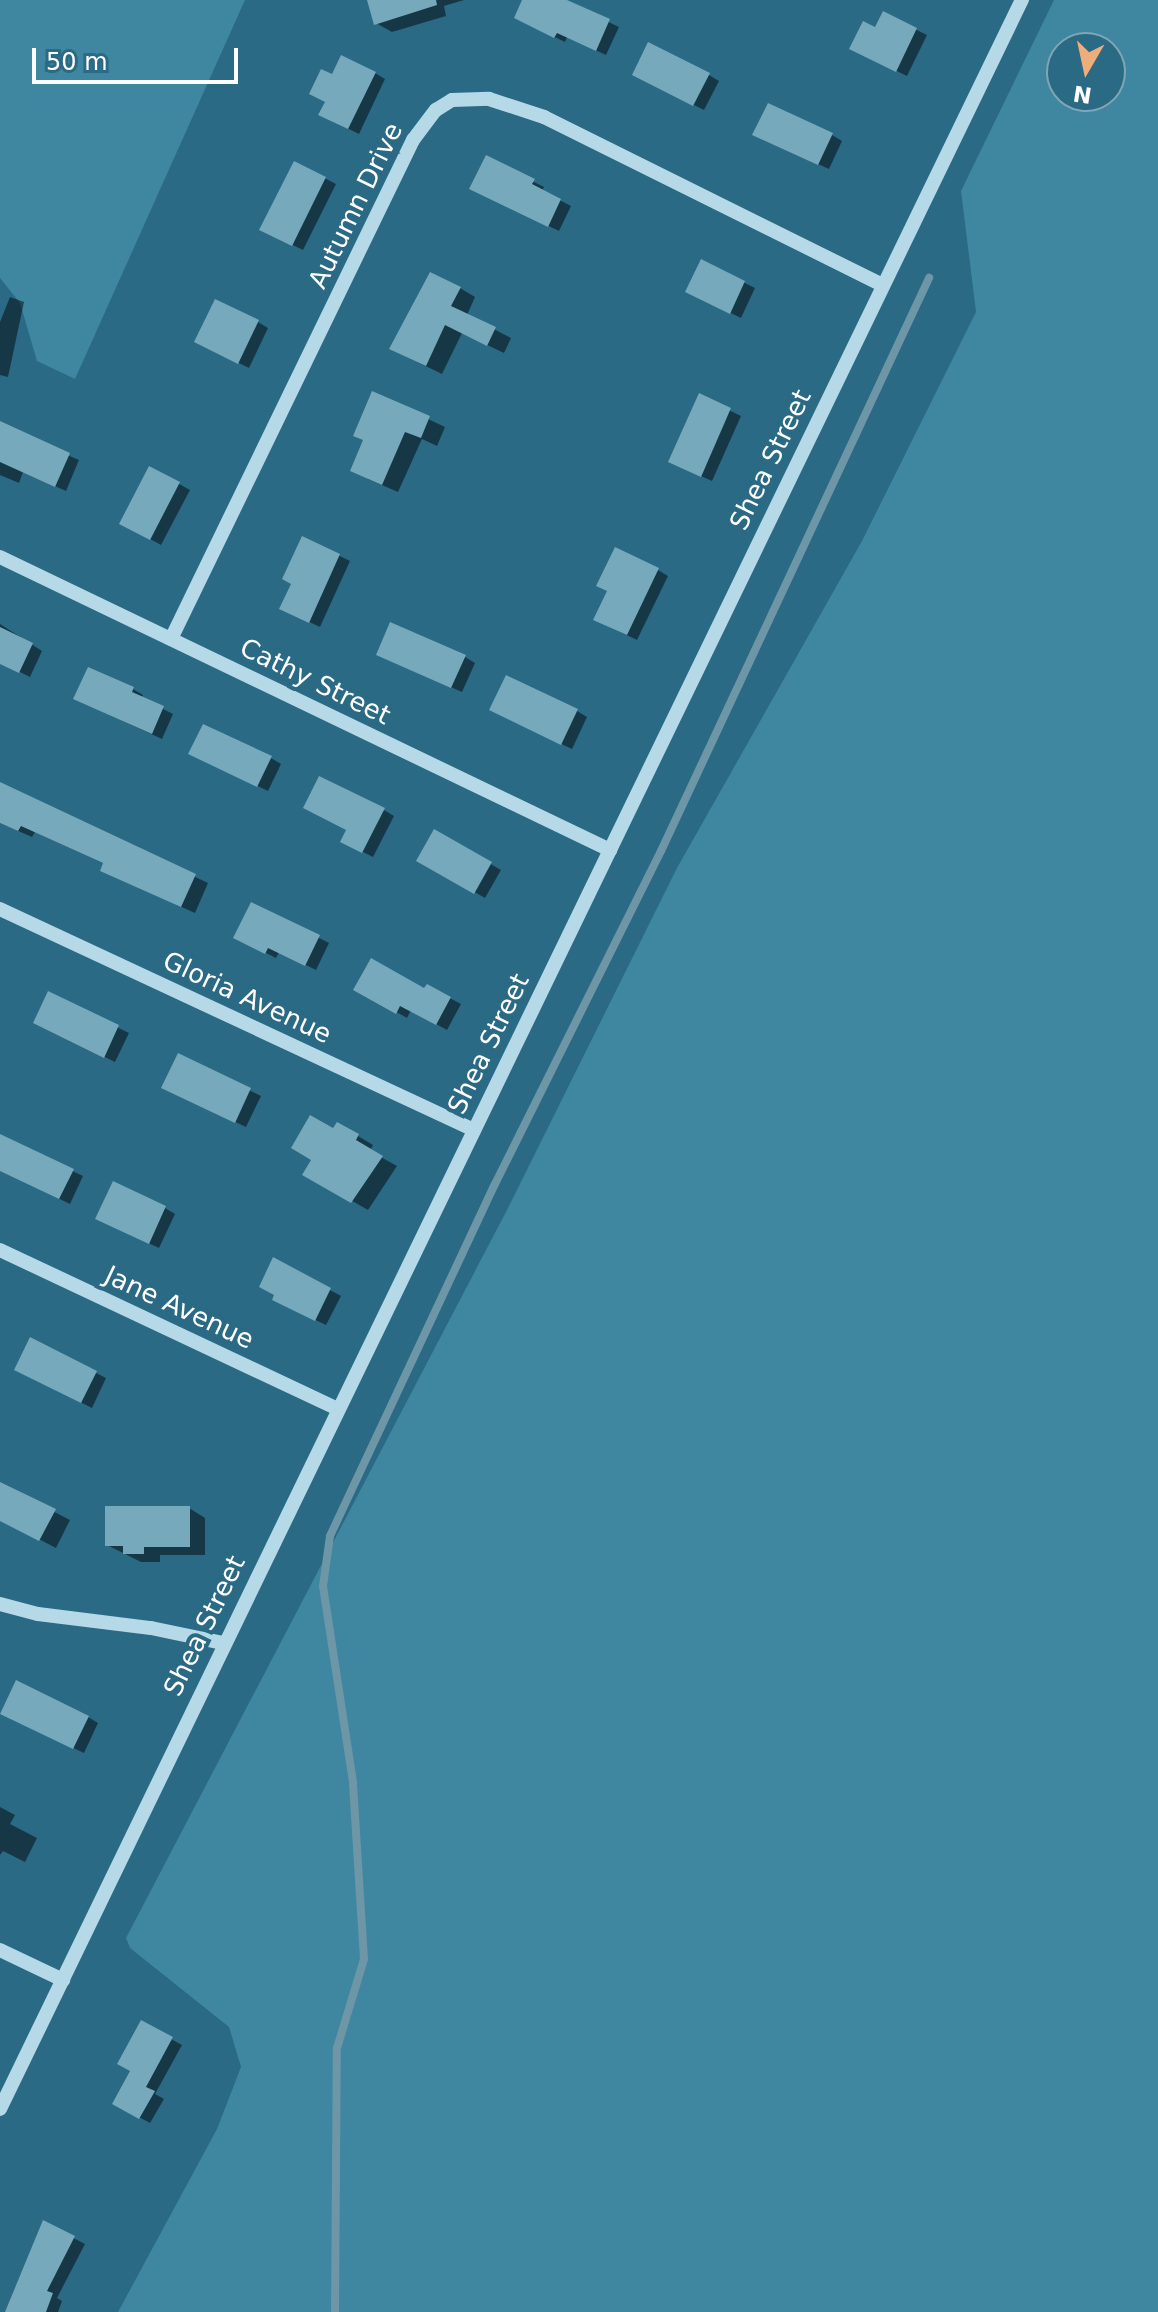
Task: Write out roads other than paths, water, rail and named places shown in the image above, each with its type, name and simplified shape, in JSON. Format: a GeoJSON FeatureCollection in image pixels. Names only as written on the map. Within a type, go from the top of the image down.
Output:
{"type":"FeatureCollection","features":[{"type":"Feature","properties":{"kind":"street","name":"Shea Street"},"geometry":{"type":"LineString","coordinates":[[0,2109],[223,1643],[1022,0]]}},
{"type":"Feature","properties":{"kind":"street","name":"Autumn Drive"},"geometry":{"type":"LineString","coordinates":[[171,639],[413,140],[436,110],[452,100],[489,99],[544,117],[882,285]]}},
{"type":"Feature","properties":{"kind":"street","name":"Cathy Street"},"geometry":{"type":"LineString","coordinates":[[0,557],[610,850]]}},
{"type":"Feature","properties":{"kind":"street","name":"Gloria Avenue"},"geometry":{"type":"LineString","coordinates":[[0,909],[474,1130]]}},
{"type":"Feature","properties":{"kind":"street","name":"Jane Avenue"},"geometry":{"type":"LineString","coordinates":[[0,1250],[338,1409]]}},
{"type":"Feature","properties":{"kind":"street"},"geometry":{"type":"LineString","coordinates":[[0,1604],[38,1614],[151,1628],[223,1643]]}},
{"type":"Feature","properties":{"kind":"street"},"geometry":{"type":"LineString","coordinates":[[0,1950],[63,1980]]}},
{"type":"Feature","properties":{"kind":"waterway"},"geometry":{"type":"LineString","coordinates":[[335,2312],[337,2048],[364,1959],[353,1782],[323,1586],[330,1536],[494,1186],[661,851],[929,278]]}}]}
